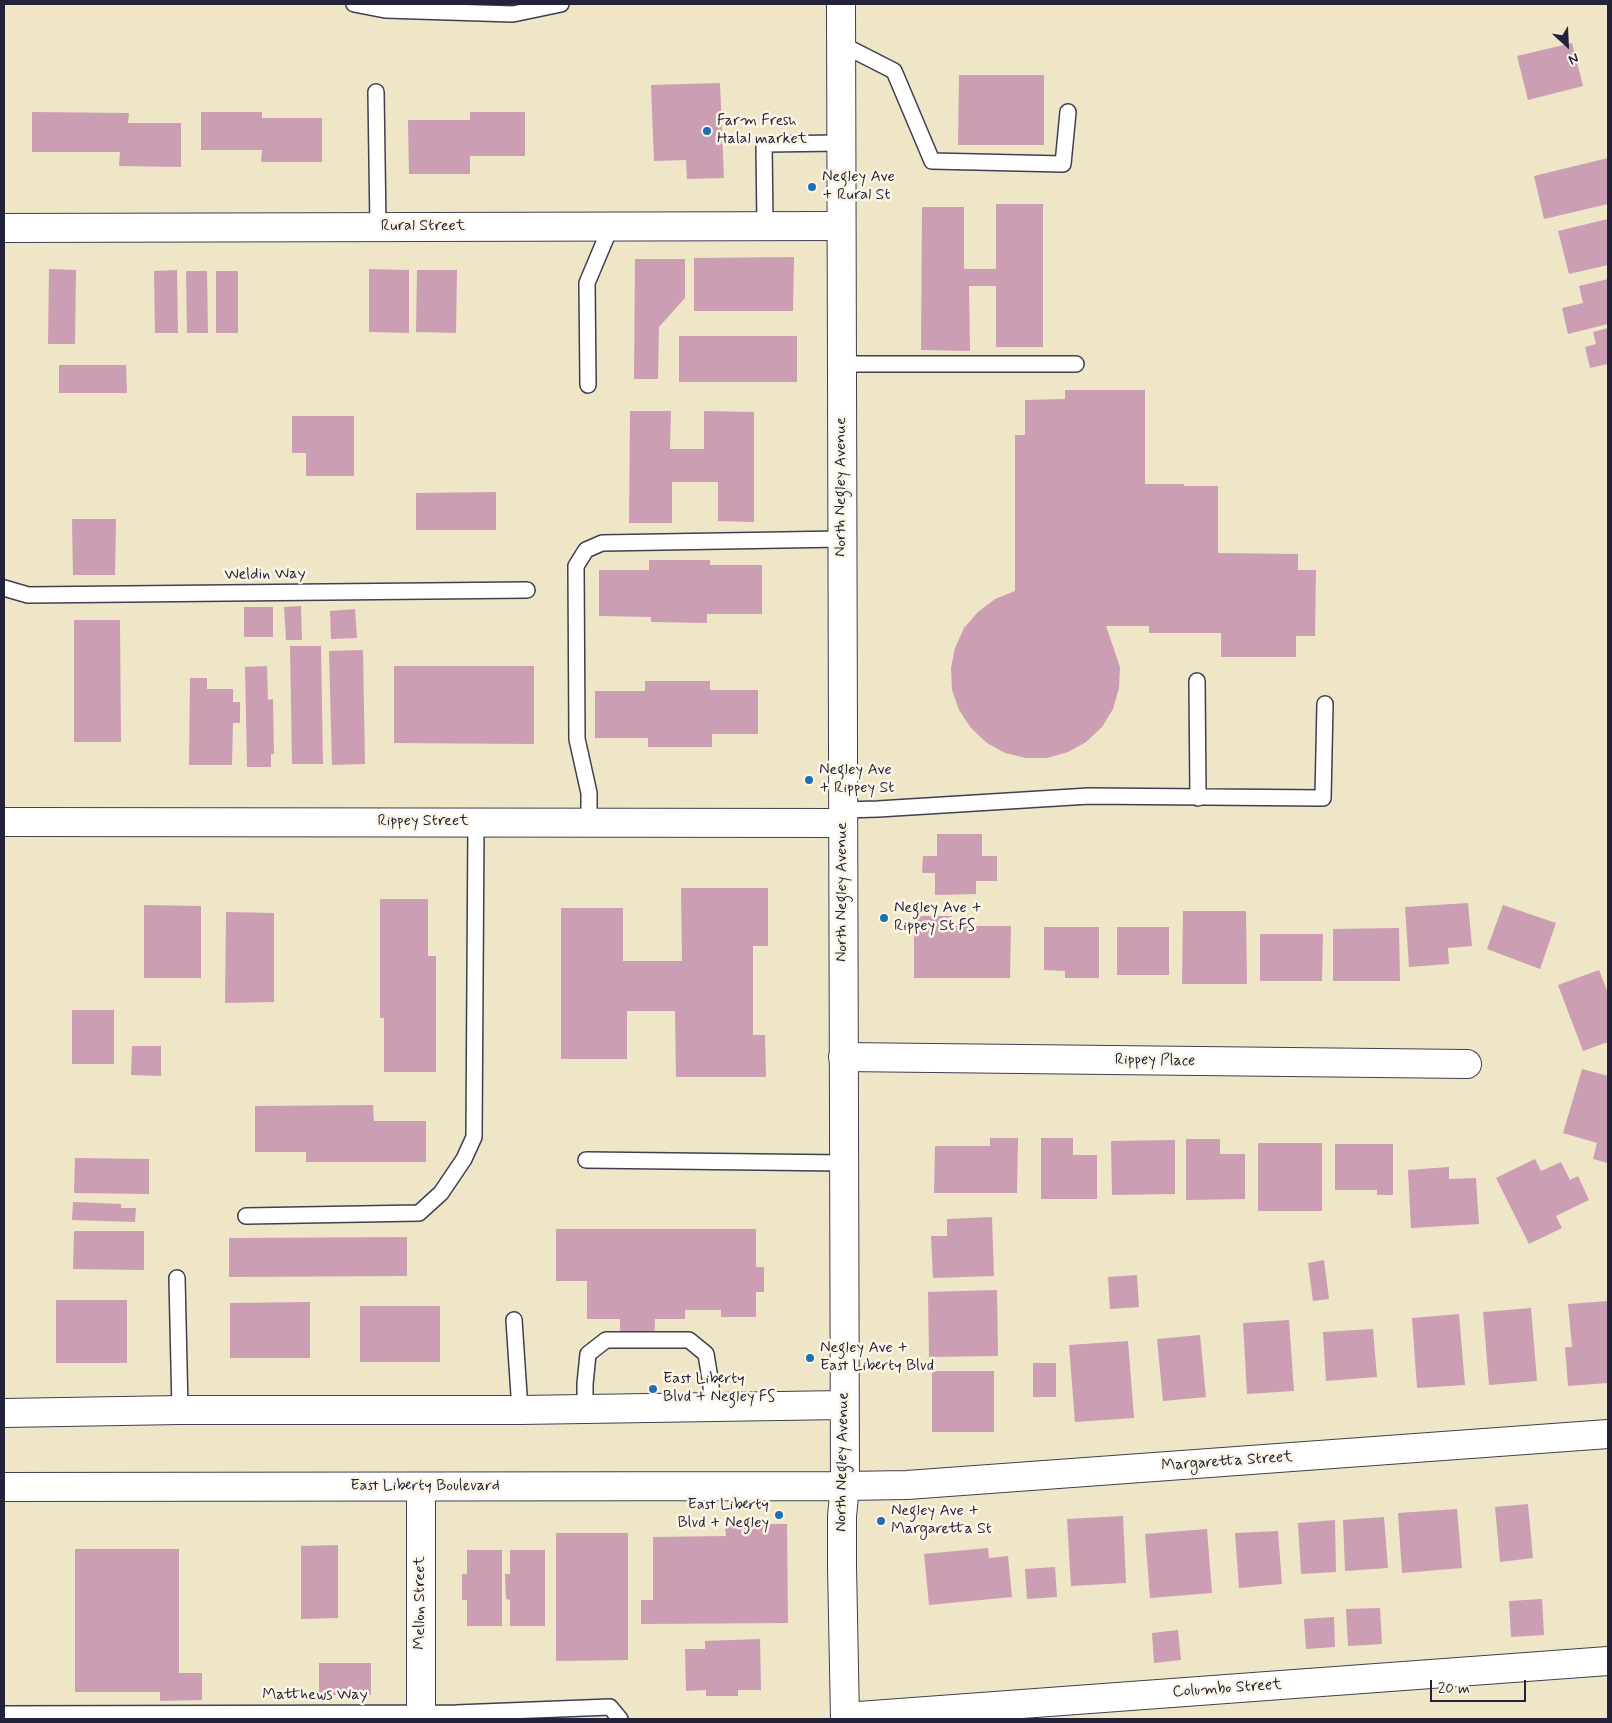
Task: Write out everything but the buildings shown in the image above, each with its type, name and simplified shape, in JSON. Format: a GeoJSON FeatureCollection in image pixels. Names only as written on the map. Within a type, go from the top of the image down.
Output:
{"type":"FeatureCollection","features":[{"type":"Feature","properties":{"kind":"street","name":"North Negley Avenue"},"geometry":{"type":"LineString","coordinates":[[841,4],[845,1486],[842,1516],[842,1566],[845,1718]]}},
{"type":"Feature","properties":{"kind":"street","name":"Rural Street"},"geometry":{"type":"LineString","coordinates":[[4,228],[841,226]]}},
{"type":"Feature","properties":{"kind":"street","name":"Rippey Street"},"geometry":{"type":"LineString","coordinates":[[4,822],[589,822],[843,816]]}},
{"type":"Feature","properties":{"kind":"street","name":"Rippey Place"},"geometry":{"type":"LineString","coordinates":[[843,1057],[1467,1064]]}},
{"type":"Feature","properties":{"kind":"street"},"geometry":{"type":"LineString","coordinates":[[4,1413],[180,1410],[520,1410],[844,1405]]}},
{"type":"Feature","properties":{"kind":"street","name":"Margaretta Street"},"geometry":{"type":"LineString","coordinates":[[845,1486],[907,1485],[1608,1434]]}},
{"type":"Feature","properties":{"kind":"street","name":"East Liberty Boulevard"},"geometry":{"type":"LineString","coordinates":[[4,1487],[845,1486]]}},
{"type":"Feature","properties":{"kind":"street","name":"Mellon Street"},"geometry":{"type":"LineString","coordinates":[[421,1487],[421,1716]]}},
{"type":"Feature","properties":{"kind":"street","name":"Columbo Street"},"geometry":{"type":"LineString","coordinates":[[845,1718],[1608,1661]]}},
{"type":"Feature","properties":{"kind":"lane"},"geometry":{"type":"LineString","coordinates":[[354,4],[385,10],[513,14],[561,4]]}},
{"type":"Feature","properties":{"kind":"lane"},"geometry":{"type":"LineString","coordinates":[[841,44],[894,71],[932,161],[1063,164],[1068,112]]}},
{"type":"Feature","properties":{"kind":"lane"},"geometry":{"type":"LineString","coordinates":[[376,92],[378,227]]}},
{"type":"Feature","properties":{"kind":"lane"},"geometry":{"type":"LineString","coordinates":[[765,226],[764,144],[841,143]]}},
{"type":"Feature","properties":{"kind":"lane"},"geometry":{"type":"LineString","coordinates":[[588,385],[587,283],[611,226]]}},
{"type":"Feature","properties":{"kind":"lane"},"geometry":{"type":"LineString","coordinates":[[842,364],[1076,364]]}},
{"type":"Feature","properties":{"kind":"lane"},"geometry":{"type":"LineString","coordinates":[[589,822],[589,793],[577,740],[576,566],[586,550],[602,543],[842,539]]}},
{"type":"Feature","properties":{"kind":"lane","name":"Weldin Way"},"geometry":{"type":"LineString","coordinates":[[4,588],[28,595],[527,590]]}},
{"type":"Feature","properties":{"kind":"lane"},"geometry":{"type":"LineString","coordinates":[[1197,681],[1198,798]]}},
{"type":"Feature","properties":{"kind":"lane"},"geometry":{"type":"LineString","coordinates":[[843,816],[878,809],[1090,796],[1323,798],[1325,704]]}},
{"type":"Feature","properties":{"kind":"lane"},"geometry":{"type":"LineString","coordinates":[[246,1216],[419,1213],[441,1193],[464,1159],[474,1137],[476,822]]}},
{"type":"Feature","properties":{"kind":"lane"},"geometry":{"type":"LineString","coordinates":[[586,1160],[844,1163]]}},
{"type":"Feature","properties":{"kind":"lane"},"geometry":{"type":"LineString","coordinates":[[177,1278],[180,1410]]}},
{"type":"Feature","properties":{"kind":"lane"},"geometry":{"type":"LineString","coordinates":[[514,1320],[520,1410]]}},
{"type":"Feature","properties":{"kind":"lane"},"geometry":{"type":"LineString","coordinates":[[585,1409],[588,1354],[606,1340],[689,1340],[706,1354],[711,1384],[712,1407]]}},
{"type":"Feature","properties":{"kind":"lane","name":"Matthews Way"},"geometry":{"type":"LineString","coordinates":[[4,1714],[421,1716],[610,1707],[620,1719]]}},
{"type":"Feature","properties":{"kind":"place","name":"Farm Fresh Halal market"},"geometry":{"type":"Point","coordinates":[707,131]}},
{"type":"Feature","properties":{"kind":"place","name":"Negley Ave + Rural St"},"geometry":{"type":"Point","coordinates":[812,187]}},
{"type":"Feature","properties":{"kind":"place","name":"Negley Ave + Rippey St"},"geometry":{"type":"Point","coordinates":[809,780]}},
{"type":"Feature","properties":{"kind":"place","name":"Negley Ave + Rippey St FS"},"geometry":{"type":"Point","coordinates":[884,918]}},
{"type":"Feature","properties":{"kind":"place","name":"Negley Ave + East Liberty Blvd"},"geometry":{"type":"Point","coordinates":[810,1358]}},
{"type":"Feature","properties":{"kind":"place","name":"East Liberty Blvd + Negley FS"},"geometry":{"type":"Point","coordinates":[653,1389]}},
{"type":"Feature","properties":{"kind":"place","name":"East Liberty Blvd + Negley"},"geometry":{"type":"Point","coordinates":[779,1515]}},
{"type":"Feature","properties":{"kind":"place","name":"Negley Ave + Margaretta St"},"geometry":{"type":"Point","coordinates":[881,1521]}}]}
